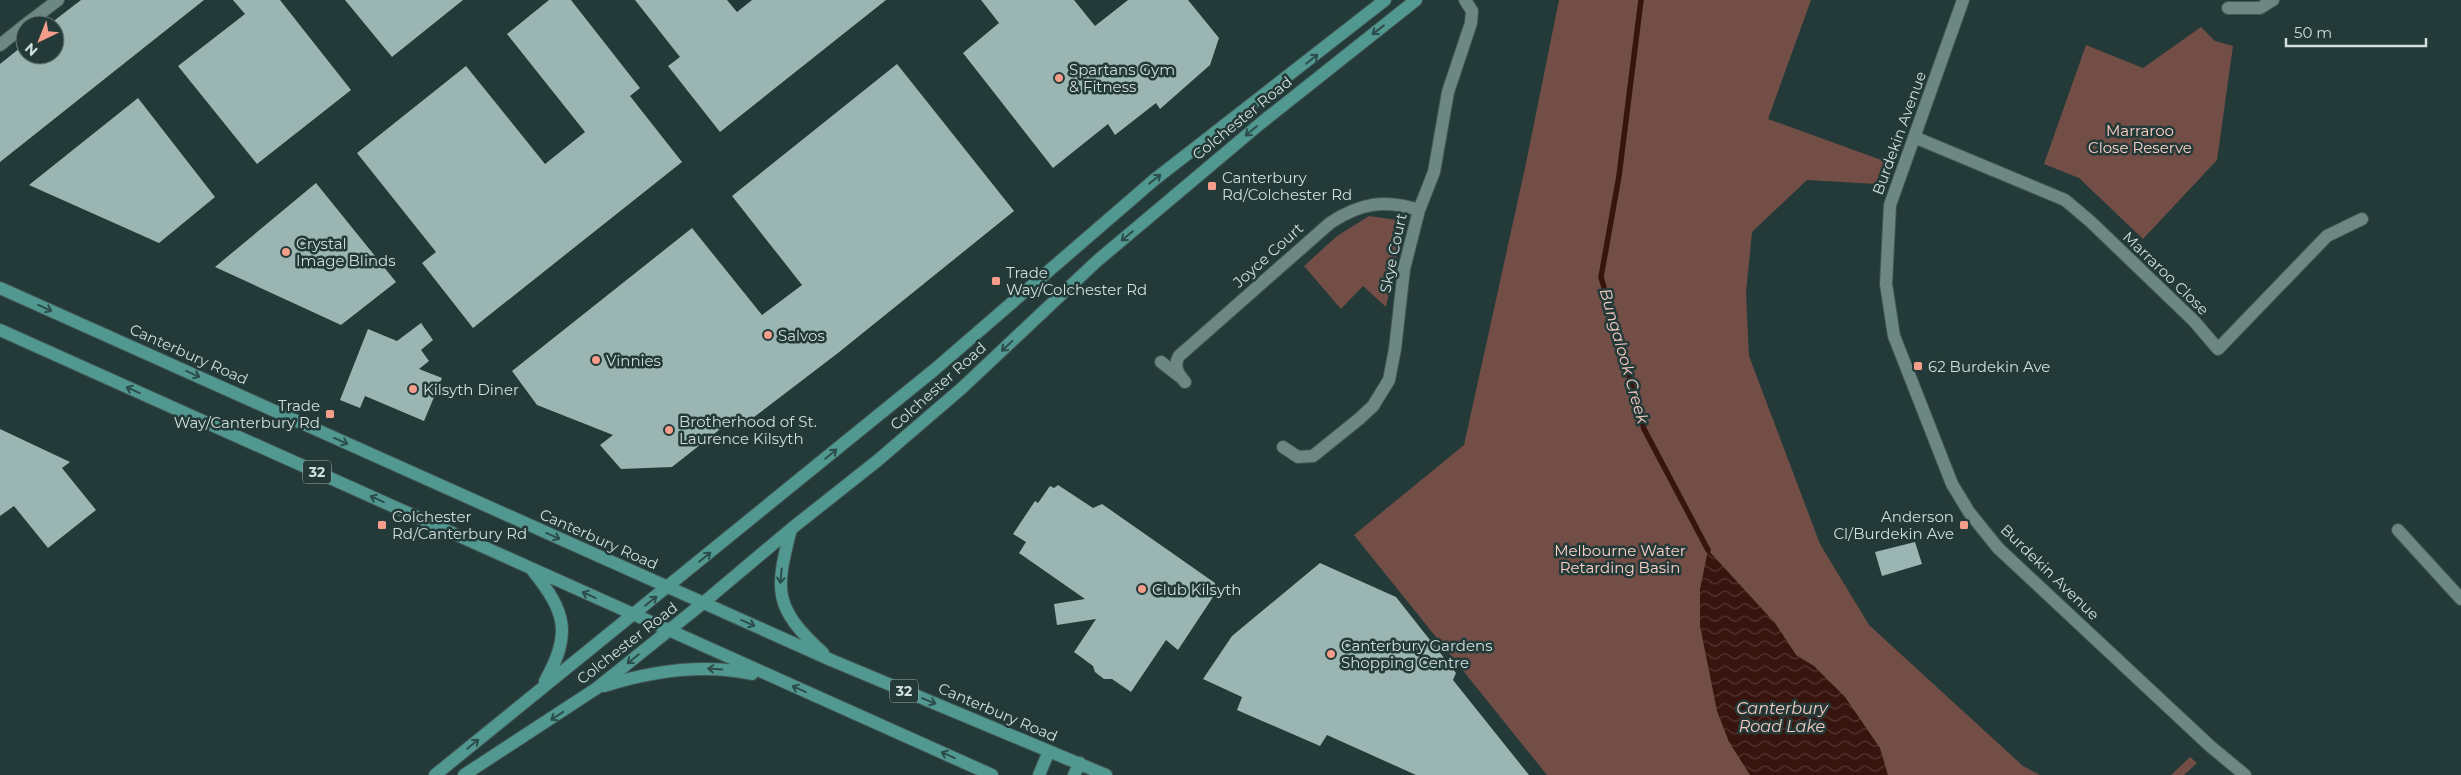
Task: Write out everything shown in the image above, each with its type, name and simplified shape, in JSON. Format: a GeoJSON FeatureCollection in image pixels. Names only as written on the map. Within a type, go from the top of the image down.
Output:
{"type":"FeatureCollection","features":[{"type":"Feature","properties":{"kind":"main road","name":"Colchester Road"},"geometry":{"type":"LineString","coordinates":[[435,775],[541,687],[634,615],[934,370],[1154,180],[1385,0]]}},
{"type":"Feature","properties":{"kind":"main road","name":"Colchester Road"},"geometry":{"type":"LineString","coordinates":[[464,775],[597,688],[670,630],[791,529],[877,461],[962,388],[1096,261],[1261,123],[1416,0]]}},
{"type":"Feature","properties":{"kind":"main road","name":"Canterbury Road"},"geometry":{"type":"LineString","coordinates":[[0,288],[831,660],[1049,751],[1077,769],[1106,775]]}},
{"type":"Feature","properties":{"kind":"main road","name":"32"},"geometry":{"type":"LineString","coordinates":[[0,330],[992,775]]}},
{"type":"Feature","properties":{"kind":"main road"},"geometry":{"type":"LineString","coordinates":[[791,529],[780,577],[780,591],[786,609],[793,621],[803,634],[831,660]]}},
{"type":"Feature","properties":{"kind":"main road"},"geometry":{"type":"LineString","coordinates":[[531,568],[558,607],[562,623],[563,641],[558,659],[541,687]]}},
{"type":"Feature","properties":{"kind":"main road"},"geometry":{"type":"LineString","coordinates":[[597,688],[651,674],[702,668],[734,670],[780,681]]}},
{"type":"Feature","properties":{"kind":"main road"},"geometry":{"type":"LineString","coordinates":[[1039,775],[1049,751]]}},
{"type":"Feature","properties":{"kind":"street"},"geometry":{"type":"LineString","coordinates":[[38,15],[58,0]]}},
{"type":"Feature","properties":{"kind":"street","name":"Skye Court"},"geometry":{"type":"LineString","coordinates":[[1283,447],[1298,457],[1313,456],[1359,419],[1383,393],[1389,380],[1395,349],[1404,269],[1419,210],[1434,172],[1448,92],[1471,23],[1472,11],[1465,0]]}},
{"type":"Feature","properties":{"kind":"street","name":"Burdekin Avenue"},"geometry":{"type":"LineString","coordinates":[[1963,0],[1890,204],[1886,284],[1894,336],[1952,484],[1969,512],[1998,548],[2210,746],[2245,775]]}},
{"type":"Feature","properties":{"kind":"street"},"geometry":{"type":"LineString","coordinates":[[2228,8],[2260,8],[2273,0]]}},
{"type":"Feature","properties":{"kind":"street"},"geometry":{"type":"LineString","coordinates":[[0,45],[15,33]]}},
{"type":"Feature","properties":{"kind":"street","name":"Marraroo Close"},"geometry":{"type":"LineString","coordinates":[[1914,137],[2064,200],[2091,222],[2194,322],[2218,349],[2327,236],[2362,218]]}},
{"type":"Feature","properties":{"kind":"street","name":"Joyce Court"},"geometry":{"type":"LineString","coordinates":[[1182,379],[1176,362],[1179,356],[1314,235],[1346,212],[1372,204],[1403,205],[1419,210]]}},
{"type":"Feature","properties":{"kind":"street"},"geometry":{"type":"LineString","coordinates":[[2398,530],[2461,599]]}},
{"type":"Feature","properties":{"kind":"green space","name":"Melbourne Water Retarding Basin"},"geometry":{"type":"Polygon","coordinates":[[[1559,0],[1811,0],[1768,119],[1884,161],[1876,184],[1807,180],[1752,232],[1746,293],[1749,356],[1820,544],[1869,625],[2023,766],[2040,775],[1547,775],[1354,535],[1464,445],[1525,168],[1559,0]]]}},
{"type":"Feature","properties":{"kind":"green space","name":"Marraroo Close Reserve"},"geometry":{"type":"Polygon","coordinates":[[[2201,27],[2215,41],[2233,46],[2217,160],[2143,239],[2079,178],[2044,164],[2086,45],[2143,68],[2201,27]]]}},
{"type":"Feature","properties":{"kind":"green space"},"geometry":{"type":"Polygon","coordinates":[[[1369,216],[1404,221],[1386,307],[1363,286],[1341,309],[1304,266],[1337,236],[1369,216]]]}},
{"type":"Feature","properties":{"kind":"green space"},"geometry":{"type":"Polygon","coordinates":[[[2190,757],[2197,763],[2184,775],[2171,775],[2190,757]]]}},
{"type":"Feature","properties":{"kind":"water","name":"Canterbury Road Lake"},"geometry":{"type":"Polygon","coordinates":[[[1708,550],[1775,623],[1796,655],[1814,666],[1845,697],[1880,748],[1888,775],[1750,775],[1729,742],[1717,711],[1700,626],[1700,589],[1708,550]]]}},
{"type":"Feature","properties":{"kind":"building"},"geometry":{"type":"Polygon","coordinates":[[[81,0],[204,0],[0,162],[0,64],[15,52],[15,65],[65,65],[65,15],[62,15],[81,0]]]}},
{"type":"Feature","properties":{"kind":"building"},"geometry":{"type":"Polygon","coordinates":[[[233,0],[280,0],[351,90],[257,164],[178,66],[245,14],[233,0]]]}},
{"type":"Feature","properties":{"kind":"building"},"geometry":{"type":"Polygon","coordinates":[[[345,0],[463,0],[392,57],[345,0]]]}},
{"type":"Feature","properties":{"kind":"building"},"geometry":{"type":"Polygon","coordinates":[[[549,0],[571,0],[640,88],[630,96],[682,162],[473,328],[422,263],[436,252],[357,153],[466,66],[545,164],[585,132],[507,34],[549,0]]]}},
{"type":"Feature","properties":{"kind":"building"},"geometry":{"type":"Polygon","coordinates":[[[635,0],[727,0],[737,12],[752,0],[886,0],[720,132],[668,66],[680,57],[635,0]]]}},
{"type":"Feature","properties":{"kind":"building","name":"Spartans Gym & Fitness"},"geometry":{"type":"Polygon","coordinates":[[[981,0],[1074,0],[1095,26],[1128,0],[1188,0],[1219,38],[1210,65],[1160,109],[1156,103],[1115,135],[1108,124],[1053,168],[963,53],[999,23],[981,0]]]}},
{"type":"Feature","properties":{"kind":"building"},"geometry":{"type":"Polygon","coordinates":[[[897,64],[1014,211],[838,353],[745,424],[738,415],[672,467],[621,469],[600,445],[613,435],[537,405],[512,371],[692,228],[762,315],[802,285],[732,196],[897,64]]]}},
{"type":"Feature","properties":{"kind":"building"},"geometry":{"type":"Polygon","coordinates":[[[138,98],[215,197],[159,243],[29,185],[138,98]]]}},
{"type":"Feature","properties":{"kind":"building","name":"Crystal Image Blinds"},"geometry":{"type":"Polygon","coordinates":[[[316,183],[396,282],[341,325],[215,267],[316,183]]]}},
{"type":"Feature","properties":{"kind":"building"},"geometry":{"type":"Polygon","coordinates":[[[421,323],[433,340],[421,350],[429,361],[419,369],[442,378],[424,421],[365,396],[360,408],[340,400],[368,329],[397,341],[421,323]]]}},
{"type":"Feature","properties":{"kind":"building"},"geometry":{"type":"Polygon","coordinates":[[[0,429],[70,462],[62,468],[96,510],[48,548],[14,506],[0,516],[0,429]]]}},
{"type":"Feature","properties":{"kind":"building","name":"Club Kilsyth"},"geometry":{"type":"Polygon","coordinates":[[[1058,485],[1093,508],[1102,504],[1215,583],[1215,594],[1178,650],[1166,640],[1131,692],[1112,679],[1104,679],[1095,672],[1093,666],[1074,652],[1096,619],[1057,625],[1054,604],[1085,599],[1019,553],[1026,542],[1013,534],[1035,501],[1038,503],[1050,486],[1054,488],[1058,485]]]}},
{"type":"Feature","properties":{"kind":"building"},"geometry":{"type":"Polygon","coordinates":[[[1915,542],[1922,564],[1882,576],[1875,552],[1915,542]]]}},
{"type":"Feature","properties":{"kind":"building","name":"Canterbury Gardens Shopping Centre"},"geometry":{"type":"Polygon","coordinates":[[[1320,563],[1396,597],[1456,673],[1453,680],[1529,775],[1416,775],[1327,735],[1320,746],[1237,710],[1242,697],[1203,679],[1232,636],[1320,563]]]}},
{"type":"Feature","properties":{"kind":"waterway","name":"Bungalook Creek"},"geometry":{"type":"LineString","coordinates":[[1641,0],[1619,176],[1601,277],[1644,429],[1708,550]]}},
{"type":"Feature","properties":{"kind":"place","name":"Spartans Gym & Fitness"},"geometry":{"type":"Point","coordinates":[1059,78]}},
{"type":"Feature","properties":{"kind":"place","name":"Canterbury Rd/Colchester Rd"},"geometry":{"type":"Point","coordinates":[1212,186]}},
{"type":"Feature","properties":{"kind":"place","name":"Crystal Image Blinds"},"geometry":{"type":"Point","coordinates":[286,252]}},
{"type":"Feature","properties":{"kind":"place","name":"Trade Way/Colchester Rd"},"geometry":{"type":"Point","coordinates":[996,281]}},
{"type":"Feature","properties":{"kind":"place","name":"Salvos"},"geometry":{"type":"Point","coordinates":[768,335]}},
{"type":"Feature","properties":{"kind":"place","name":"Vinnies"},"geometry":{"type":"Point","coordinates":[596,360]}},
{"type":"Feature","properties":{"kind":"place","name":"62 Burdekin Ave"},"geometry":{"type":"Point","coordinates":[1918,366]}},
{"type":"Feature","properties":{"kind":"place","name":"Kilsyth Diner"},"geometry":{"type":"Point","coordinates":[413,389]}},
{"type":"Feature","properties":{"kind":"place","name":"Trade Way/Canterbury Rd"},"geometry":{"type":"Point","coordinates":[330,414]}},
{"type":"Feature","properties":{"kind":"place","name":"Brotherhood of St. Laurence Kilsyth"},"geometry":{"type":"Point","coordinates":[669,430]}},
{"type":"Feature","properties":{"kind":"place","name":"Colchester Rd/Canterbury Rd"},"geometry":{"type":"Point","coordinates":[382,525]}},
{"type":"Feature","properties":{"kind":"place","name":"Anderson Cl/Burdekin Ave"},"geometry":{"type":"Point","coordinates":[1964,525]}},
{"type":"Feature","properties":{"kind":"place","name":"Club Kilsyth"},"geometry":{"type":"Point","coordinates":[1142,589]}},
{"type":"Feature","properties":{"kind":"place","name":"Canterbury Gardens Shopping Centre"},"geometry":{"type":"Point","coordinates":[1331,654]}}]}
